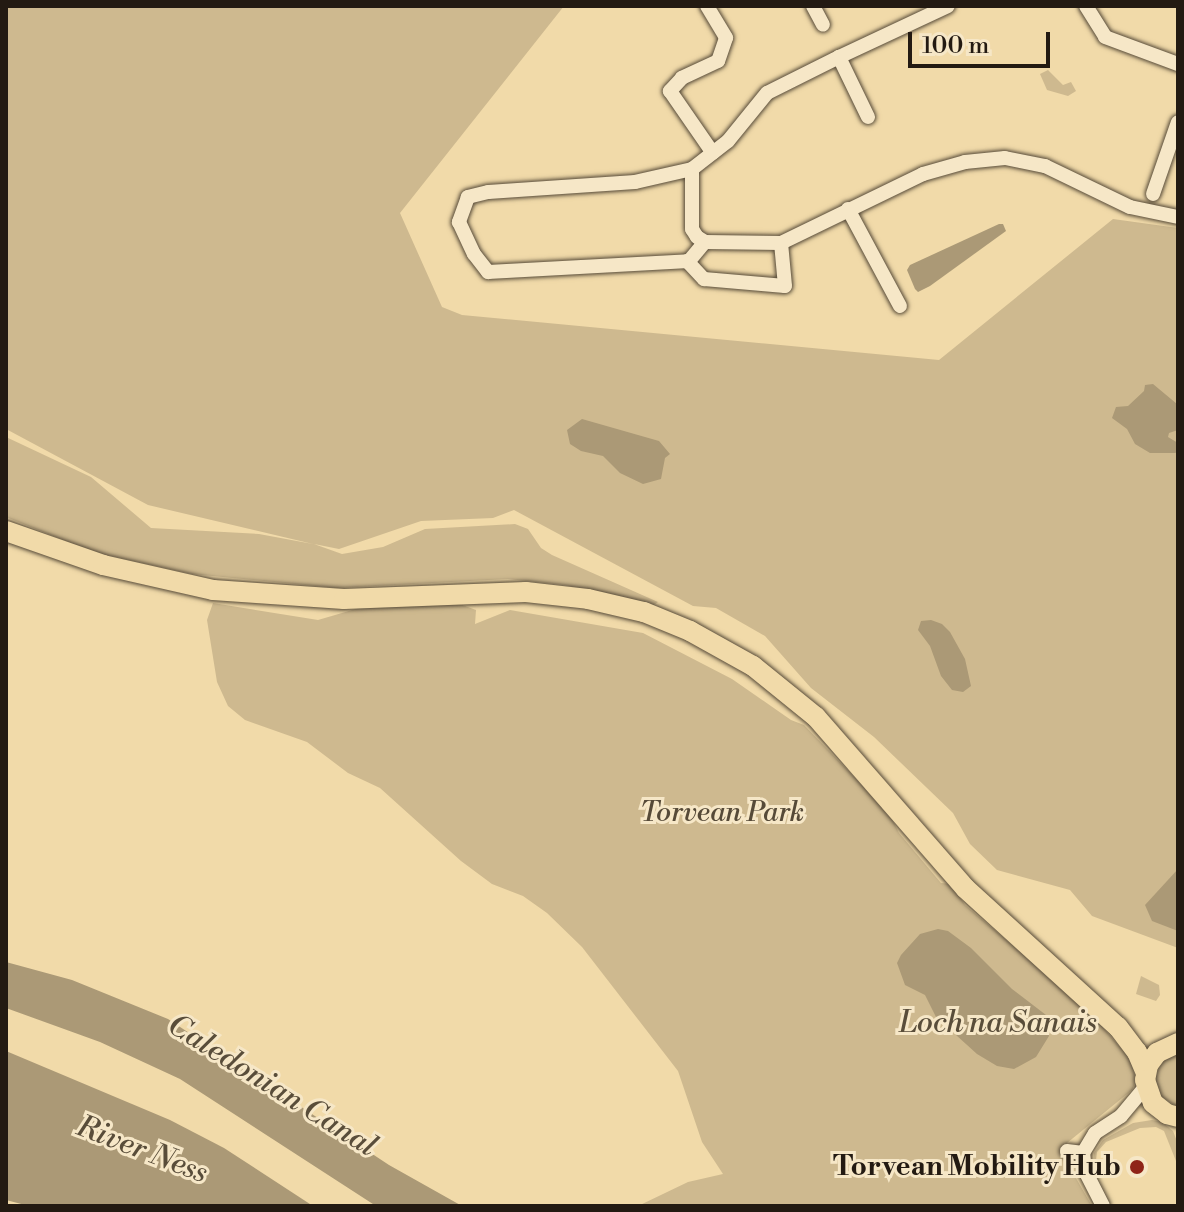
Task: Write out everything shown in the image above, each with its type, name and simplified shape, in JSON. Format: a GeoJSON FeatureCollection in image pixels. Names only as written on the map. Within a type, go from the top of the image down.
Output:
{"type":"FeatureCollection","features":[{"type":"Feature","properties":{"kind":"highway"},"geometry":{"type":"LineString","coordinates":[[6,531],[103,565],[213,590],[344,599],[526,592],[588,599],[667,622],[753,666],[816,717],[950,873],[1118,1027],[1137,1052],[1146,1080],[1169,1113]]}},
{"type":"Feature","properties":{"kind":"highway"},"geometry":{"type":"LineString","coordinates":[[1118,1027],[1170,1046]]}},
{"type":"Feature","properties":{"kind":"highway"},"geometry":{"type":"LineString","coordinates":[[1146,1080],[1152,1059],[1170,1046]]}},
{"type":"Feature","properties":{"kind":"street"},"geometry":{"type":"LineString","coordinates":[[707,6],[726,38],[718,61],[682,78],[670,91],[713,153]]}},
{"type":"Feature","properties":{"kind":"street"},"geometry":{"type":"LineString","coordinates":[[813,6],[823,25]]}},
{"type":"Feature","properties":{"kind":"street"},"geometry":{"type":"LineString","coordinates":[[1086,6],[1105,37],[1178,64]]}},
{"type":"Feature","properties":{"kind":"street"},"geometry":{"type":"LineString","coordinates":[[705,242],[687,261],[488,272],[474,254],[459,222],[468,197],[488,192],[635,182],[692,169],[728,141],[767,93],[938,8]]}},
{"type":"Feature","properties":{"kind":"street"},"geometry":{"type":"LineString","coordinates":[[839,57],[864,92],[868,117]]}},
{"type":"Feature","properties":{"kind":"street"},"geometry":{"type":"LineString","coordinates":[[1140,183],[1154,191],[1178,122]]}},
{"type":"Feature","properties":{"kind":"street"},"geometry":{"type":"LineString","coordinates":[[692,169],[692,229],[705,242],[781,243],[944,166],[1005,158],[1045,166],[1130,207],[1178,217]]}},
{"type":"Feature","properties":{"kind":"street"},"geometry":{"type":"LineString","coordinates":[[848,209],[900,306]]}},
{"type":"Feature","properties":{"kind":"street"},"geometry":{"type":"LineString","coordinates":[[687,261],[704,279],[785,286],[781,243]]}},
{"type":"Feature","properties":{"kind":"street"},"geometry":{"type":"LineString","coordinates":[[1103,1206],[1085,1171],[1083,1153],[1095,1133],[1121,1116],[1146,1080]]}},
{"type":"Feature","properties":{"kind":"street"},"geometry":{"type":"LineString","coordinates":[[1121,1116],[1169,1113]]}},
{"type":"Feature","properties":{"kind":"street"},"geometry":{"type":"LineString","coordinates":[[1067,1151],[1083,1153]]}},
{"type":"Feature","properties":{"kind":"green space"},"geometry":{"type":"Polygon","coordinates":[[[6,6],[564,6],[400,213],[442,307],[462,315],[939,360],[1113,219],[1178,228],[1178,948],[1092,916],[1070,890],[997,870],[970,844],[953,813],[874,737],[811,688],[765,636],[716,608],[693,606],[514,510],[493,518],[421,521],[339,549],[314,544],[342,554],[383,547],[425,529],[515,524],[528,529],[541,548],[552,555],[658,602],[651,607],[565,585],[508,579],[337,588],[192,574],[93,552],[6,517],[6,437],[91,477],[151,528],[259,534],[313,544],[148,505],[6,429],[6,6]]]}},
{"type":"Feature","properties":{"kind":"green space"},"geometry":{"type":"Polygon","coordinates":[[[1048,70],[1063,85],[1071,82],[1076,91],[1068,96],[1047,90],[1040,74],[1048,70]]]}},
{"type":"Feature","properties":{"kind":"green space","name":"Torvean Park"},"geometry":{"type":"Polygon","coordinates":[[[213,603],[318,620],[359,608],[457,603],[476,610],[475,624],[510,610],[643,633],[732,679],[791,720],[804,725],[889,813],[899,833],[941,883],[951,884],[965,905],[1086,1008],[1131,1060],[1136,1081],[1132,1090],[1067,1143],[1064,1153],[1070,1156],[1069,1166],[1092,1206],[638,1206],[688,1182],[723,1174],[702,1142],[678,1071],[582,947],[547,913],[523,896],[492,884],[461,861],[380,788],[348,773],[307,742],[245,720],[228,706],[217,682],[207,620],[213,603]]]}},
{"type":"Feature","properties":{"kind":"green space"},"geometry":{"type":"Polygon","coordinates":[[[1141,976],[1159,985],[1160,995],[1156,1001],[1136,994],[1141,976]]]}},
{"type":"Feature","properties":{"kind":"green space"},"geometry":{"type":"Polygon","coordinates":[[[1178,1052],[1178,1107],[1160,1096],[1155,1078],[1162,1061],[1178,1052]]]}},
{"type":"Feature","properties":{"kind":"green space"},"geometry":{"type":"Polygon","coordinates":[[[1162,1122],[1173,1131],[1178,1144],[1178,1166],[1164,1131],[1156,1127],[1140,1128],[1106,1142],[1097,1152],[1095,1169],[1094,1153],[1103,1140],[1133,1123],[1162,1122]]]}},
{"type":"Feature","properties":{"kind":"water"},"geometry":{"type":"Polygon","coordinates":[[[1003,224],[1006,231],[930,286],[918,292],[915,289],[907,270],[910,265],[1003,224]]]}},
{"type":"Feature","properties":{"kind":"water"},"geometry":{"type":"Polygon","coordinates":[[[1153,384],[1177,404],[1178,430],[1169,433],[1168,437],[1178,443],[1178,452],[1150,453],[1135,444],[1127,429],[1112,418],[1116,407],[1128,406],[1144,391],[1145,385],[1153,384]]]}},
{"type":"Feature","properties":{"kind":"water"},"geometry":{"type":"Polygon","coordinates":[[[582,419],[659,441],[670,454],[665,458],[661,479],[643,484],[620,473],[603,456],[581,451],[570,444],[567,430],[582,419]]]}},
{"type":"Feature","properties":{"kind":"water"},"geometry":{"type":"Polygon","coordinates":[[[931,620],[942,624],[950,632],[965,659],[971,686],[963,692],[952,690],[941,676],[930,646],[918,630],[921,621],[931,620]]]}},
{"type":"Feature","properties":{"kind":"water"},"geometry":{"type":"Polygon","coordinates":[[[1178,869],[1178,931],[1152,921],[1145,905],[1178,869]]]}},
{"type":"Feature","properties":{"kind":"water","name":"Loch na Sanais"},"geometry":{"type":"Polygon","coordinates":[[[938,929],[948,931],[971,948],[1012,989],[1046,1015],[1049,1036],[1036,1057],[1014,1069],[997,1066],[977,1054],[956,1035],[952,1026],[938,1021],[925,995],[905,985],[897,963],[901,955],[920,934],[938,929]]]}},
{"type":"Feature","properties":{"kind":"water"},"geometry":{"type":"Polygon","coordinates":[[[6,962],[72,980],[168,1019],[389,1165],[462,1206],[376,1206],[180,1079],[100,1042],[6,1008],[6,962]]]}},
{"type":"Feature","properties":{"kind":"water","name":"River Ness"},"geometry":{"type":"Polygon","coordinates":[[[6,1051],[170,1120],[224,1148],[313,1206],[29,1206],[6,1200],[6,1051]]]}},
{"type":"Feature","properties":{"kind":"place","name":"Torvean Mobility Hub"},"geometry":{"type":"Point","coordinates":[1137,1167]}},
{"type":"Feature","properties":{"kind":"water label","name":"Caledonian Canal"},"geometry":{"type":"Point","coordinates":[272,1086]}}]}
